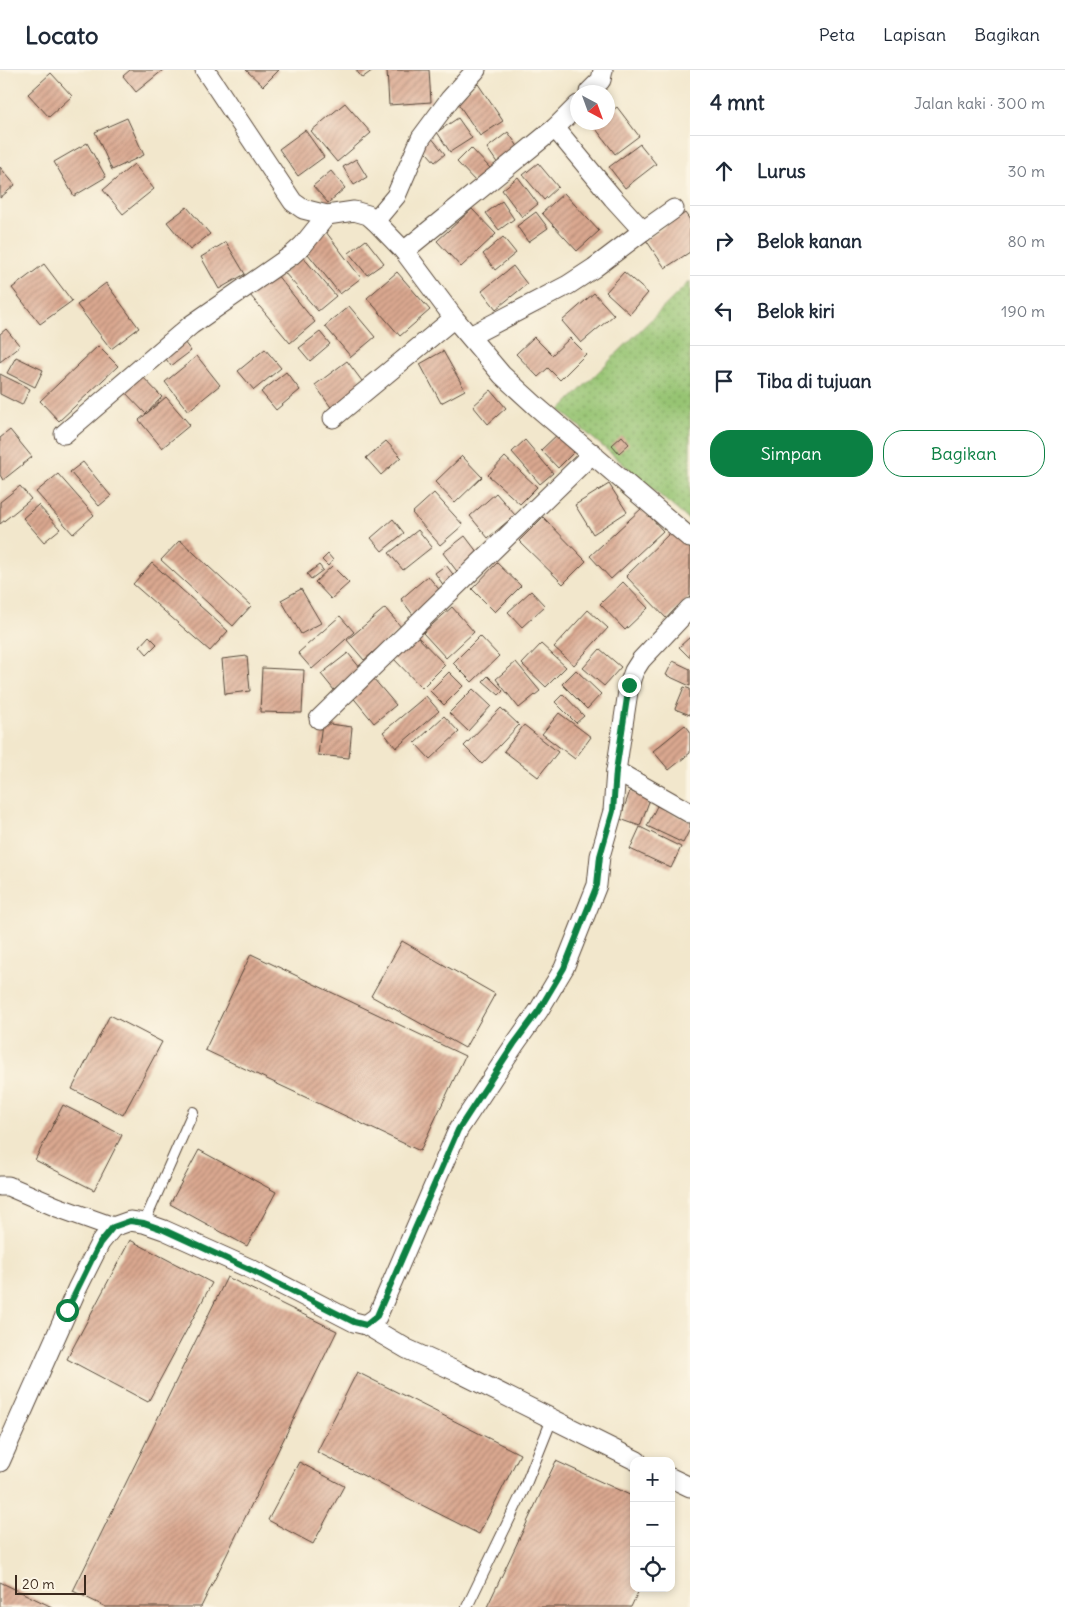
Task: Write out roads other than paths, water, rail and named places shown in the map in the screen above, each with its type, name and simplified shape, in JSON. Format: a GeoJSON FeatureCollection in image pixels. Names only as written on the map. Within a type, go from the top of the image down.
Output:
{"type":"FeatureCollection","features":[{"type":"Feature","properties":{"kind":"street"},"geometry":{"type":"LineString","coordinates":[[205,70],[293,202],[304,209],[327,215],[354,211],[368,215],[404,251],[454,318],[502,375],[690,538]]}},
{"type":"Feature","properties":{"kind":"street"},"geometry":{"type":"LineString","coordinates":[[375,221],[396,196],[421,138],[450,98],[476,70]]}},
{"type":"Feature","properties":{"kind":"street"},"geometry":{"type":"LineString","coordinates":[[596,85],[601,80],[604,70]]}},
{"type":"Feature","properties":{"kind":"street"},"geometry":{"type":"LineString","coordinates":[[404,251],[555,128],[570,112]]}},
{"type":"Feature","properties":{"kind":"street"},"geometry":{"type":"LineString","coordinates":[[555,128],[613,198],[643,230]]}},
{"type":"Feature","properties":{"kind":"street"},"geometry":{"type":"LineString","coordinates":[[470,336],[568,285],[674,209]]}},
{"type":"Feature","properties":{"kind":"street"},"geometry":{"type":"LineString","coordinates":[[64,434],[191,325],[292,256],[304,245],[327,215]]}},
{"type":"Feature","properties":{"kind":"street"},"geometry":{"type":"LineString","coordinates":[[333,418],[454,318]]}},
{"type":"Feature","properties":{"kind":"street"},"geometry":{"type":"LineString","coordinates":[[319,719],[593,453]]}},
{"type":"Feature","properties":{"kind":"street"},"geometry":{"type":"LineString","coordinates":[[366,1325],[377,1316],[382,1306],[458,1130],[514,1044],[539,1010],[564,968],[597,885],[600,856],[613,811],[616,771],[629,685],[634,671],[641,660],[690,608]]}},
{"type":"Feature","properties":{"kind":"street"},"geometry":{"type":"LineString","coordinates":[[616,771],[690,813]]}},
{"type":"Feature","properties":{"kind":"street"},"geometry":{"type":"LineString","coordinates":[[0,1186],[8,1186],[57,1207],[113,1227]]}},
{"type":"Feature","properties":{"kind":"street"},"geometry":{"type":"LineString","coordinates":[[0,1462],[77,1289],[100,1243],[113,1227],[130,1221],[144,1223],[164,1230],[251,1270],[354,1322],[366,1325],[406,1349],[460,1373],[630,1458]]}},
{"type":"Feature","properties":{"kind":"street"},"geometry":{"type":"LineString","coordinates":[[675,1480],[690,1487]]}},
{"type":"Feature","properties":{"kind":"lane"},"geometry":{"type":"LineString","coordinates":[[144,1223],[193,1112]]}},
{"type":"Feature","properties":{"kind":"lane"},"geometry":{"type":"LineString","coordinates":[[467,1607],[524,1489],[552,1419]]}}]}
